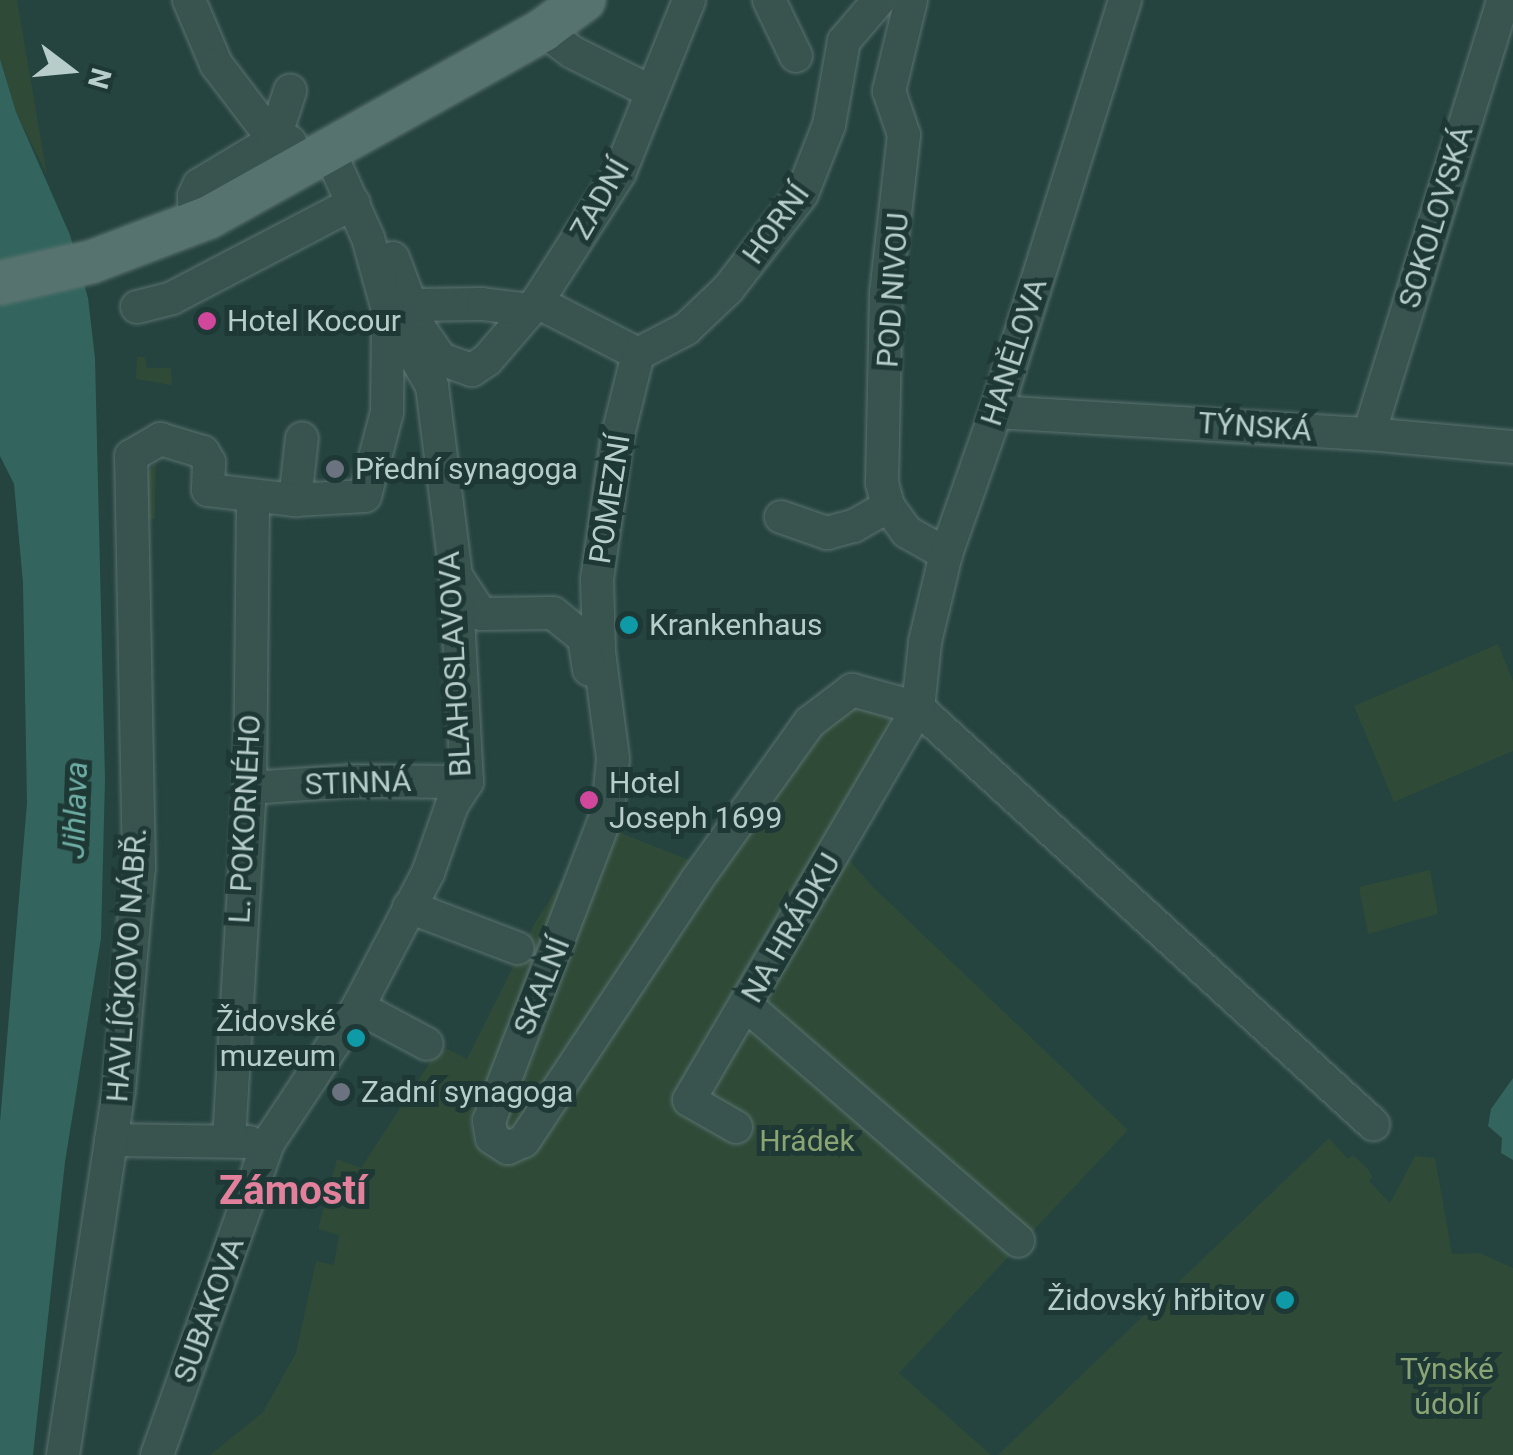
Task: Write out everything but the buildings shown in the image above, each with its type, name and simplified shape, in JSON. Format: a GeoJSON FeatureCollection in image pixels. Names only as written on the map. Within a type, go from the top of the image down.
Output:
{"type":"FeatureCollection","features":[{"type":"Feature","properties":{"kind":"main road"},"geometry":{"type":"LineString","coordinates":[[0,283],[91,262],[196,224],[305,149],[491,60],[584,0]]}},
{"type":"Feature","properties":{"kind":"street","name":"BLAHOSLAVOVA"},"geometry":{"type":"LineString","coordinates":[[189,0],[216,64],[383,231],[400,308],[432,386],[456,576],[467,782],[452,805],[428,873],[358,1007],[268,1142]]}},
{"type":"Feature","properties":{"kind":"street","name":"ZADNÍ"},"geometry":{"type":"LineString","coordinates":[[400,308],[442,359],[472,370],[486,360],[533,306],[620,172],[689,0]]}},
{"type":"Feature","properties":{"kind":"street"},"geometry":{"type":"LineString","coordinates":[[770,0],[796,56]]}},
{"type":"Feature","properties":{"kind":"street","name":"HORNÍ"},"geometry":{"type":"LineString","coordinates":[[638,354],[686,329],[728,290],[802,194],[828,125],[844,41],[879,0]]}},
{"type":"Feature","properties":{"kind":"street","name":"POD NIVOU"},"geometry":{"type":"LineString","coordinates":[[888,506],[882,482],[887,393],[886,292],[904,135],[890,91],[911,0]]}},
{"type":"Feature","properties":{"kind":"street","name":"HANĚLOVA"},"geometry":{"type":"LineString","coordinates":[[918,708],[925,642],[946,554],[996,412],[1125,0]]}},
{"type":"Feature","properties":{"kind":"street","name":"SOKOLOVSKÁ"},"geometry":{"type":"LineString","coordinates":[[1369,434],[1503,0]]}},
{"type":"Feature","properties":{"kind":"street"},"geometry":{"type":"LineString","coordinates":[[543,30],[584,59],[650,91]]}},
{"type":"Feature","properties":{"kind":"street"},"geometry":{"type":"LineString","coordinates":[[290,92],[305,149]]}},
{"type":"Feature","properties":{"kind":"street"},"geometry":{"type":"LineString","coordinates":[[137,308],[172,298],[357,207]]}},
{"type":"Feature","properties":{"kind":"street"},"geometry":{"type":"LineString","coordinates":[[254,497],[295,500],[365,496],[387,412],[400,308],[533,306],[638,354]]}},
{"type":"Feature","properties":{"kind":"street","name":"POMEZNÍ"},"geometry":{"type":"LineString","coordinates":[[613,759],[599,652],[597,579],[617,439],[638,354]]}},
{"type":"Feature","properties":{"kind":"street","name":"TÝNSKÁ"},"geometry":{"type":"LineString","coordinates":[[996,412],[1369,434],[1513,448]]}},
{"type":"Feature","properties":{"kind":"street"},"geometry":{"type":"LineString","coordinates":[[295,500],[302,438]]}},
{"type":"Feature","properties":{"kind":"street","name":"HAVLÍČKOVO NÁBŘ."},"geometry":{"type":"LineString","coordinates":[[63,1455],[112,1140],[139,868],[131,456],[160,439],[203,452],[208,462],[208,490],[254,497]]}},
{"type":"Feature","properties":{"kind":"street","name":"L. POKORNÉHO"},"geometry":{"type":"LineString","coordinates":[[228,1140],[250,788],[254,497]]}},
{"type":"Feature","properties":{"kind":"street"},"geometry":{"type":"LineString","coordinates":[[781,518],[827,533],[854,526],[888,506],[907,532],[946,554]]}},
{"type":"Feature","properties":{"kind":"street"},"geometry":{"type":"LineString","coordinates":[[456,576],[481,614],[553,614],[584,638],[598,752],[613,759]]}},
{"type":"Feature","properties":{"kind":"street","name":"SKALNÍ"},"geometry":{"type":"LineString","coordinates":[[613,759],[608,811],[489,1121],[492,1138],[508,1148],[524,1141],[580,1062],[696,881],[810,722],[852,690],[918,708]]}},
{"type":"Feature","properties":{"kind":"street"},"geometry":{"type":"LineString","coordinates":[[918,708],[1373,1124]]}},
{"type":"Feature","properties":{"kind":"street","name":"NA HRÁDKU"},"geometry":{"type":"LineString","coordinates":[[736,1127],[689,1100],[918,708]]}},
{"type":"Feature","properties":{"kind":"street","name":"STINNÁ"},"geometry":{"type":"LineString","coordinates":[[250,788],[350,781],[467,782]]}},
{"type":"Feature","properties":{"kind":"street"},"geometry":{"type":"LineString","coordinates":[[410,906],[518,948]]}},
{"type":"Feature","properties":{"kind":"street"},"geometry":{"type":"LineString","coordinates":[[746,1006],[1018,1241]]}},
{"type":"Feature","properties":{"kind":"street"},"geometry":{"type":"LineString","coordinates":[[358,1007],[427,1044]]}},
{"type":"Feature","properties":{"kind":"street"},"geometry":{"type":"LineString","coordinates":[[112,1140],[268,1142]]}},
{"type":"Feature","properties":{"kind":"street","name":"SUBAKOVA"},"geometry":{"type":"LineString","coordinates":[[157,1455],[268,1142]]}},
{"type":"Feature","properties":{"kind":"green space"},"geometry":{"type":"Polygon","coordinates":[[[0,0],[17,0],[47,175],[16,112],[0,59],[0,0]]]}},
{"type":"Feature","properties":{"kind":"green space"},"geometry":{"type":"Polygon","coordinates":[[[137,357],[145,357],[147,368],[171,368],[172,385],[136,379],[137,357]]]}},
{"type":"Feature","properties":{"kind":"green space"},"geometry":{"type":"Polygon","coordinates":[[[156,462],[155,519],[137,518],[146,475],[156,462]]]}},
{"type":"Feature","properties":{"kind":"green space"},"geometry":{"type":"Polygon","coordinates":[[[1498,644],[1513,681],[1513,751],[1394,802],[1354,706],[1498,644]]]}},
{"type":"Feature","properties":{"kind":"green space","name":"Hrádek"},"geometry":{"type":"Polygon","coordinates":[[[850,702],[889,711],[889,726],[828,836],[872,886],[1128,1130],[899,1373],[991,1455],[210,1455],[263,1412],[296,1353],[316,1261],[334,1265],[339,1235],[318,1229],[337,1159],[361,1168],[436,1053],[447,1049],[467,1059],[536,921],[560,883],[570,874],[471,1121],[475,1144],[504,1156],[813,732],[850,702]]]}},
{"type":"Feature","properties":{"kind":"green space"},"geometry":{"type":"Polygon","coordinates":[[[613,830],[694,862],[529,1129],[505,1136],[497,1112],[613,830]]]}},
{"type":"Feature","properties":{"kind":"green space"},"geometry":{"type":"Polygon","coordinates":[[[1430,870],[1438,914],[1368,934],[1359,887],[1430,870]]]}},
{"type":"Feature","properties":{"kind":"green space","name":"Židovský hřbitov"},"geometry":{"type":"Polygon","coordinates":[[[1329,1138],[1348,1159],[1353,1155],[1367,1168],[1373,1177],[1369,1181],[1390,1203],[1415,1156],[1435,1158],[1452,1254],[1480,1253],[1513,1268],[1513,1455],[998,1455],[1329,1138]]]}},
{"type":"Feature","properties":{"kind":"water","name":"Jihlava"},"geometry":{"type":"Polygon","coordinates":[[[0,59],[16,112],[70,235],[88,298],[95,358],[105,779],[101,938],[65,1162],[33,1455],[0,1455],[0,1122],[27,803],[23,583],[14,484],[0,456],[0,59]]]}},
{"type":"Feature","properties":{"kind":"water"},"geometry":{"type":"Polygon","coordinates":[[[1513,1078],[1513,1160],[1501,1153],[1502,1138],[1488,1126],[1491,1109],[1513,1078]]]}},
{"type":"Feature","properties":{"kind":"place","name":"Hotel Kocour"},"geometry":{"type":"Point","coordinates":[207,321]}},
{"type":"Feature","properties":{"kind":"place","name":"Přední synagoga"},"geometry":{"type":"Point","coordinates":[335,469]}},
{"type":"Feature","properties":{"kind":"place","name":"Krankenhaus"},"geometry":{"type":"Point","coordinates":[629,625]}},
{"type":"Feature","properties":{"kind":"place","name":"Hotel Joseph 1699"},"geometry":{"type":"Point","coordinates":[589,800]}},
{"type":"Feature","properties":{"kind":"place","name":"Židovské muzeum"},"geometry":{"type":"Point","coordinates":[356,1038]}},
{"type":"Feature","properties":{"kind":"place","name":"Zadní synagoga"},"geometry":{"type":"Point","coordinates":[341,1092]}},
{"type":"Feature","properties":{"kind":"place","name":"Židovský hřbitov"},"geometry":{"type":"Point","coordinates":[1285,1300]}},
{"type":"Feature","properties":{"kind":"district","name":"Zámostí"},"geometry":{"type":"Point","coordinates":[293,1191]}},
{"type":"Feature","properties":{"kind":"park label","name":"Týnské údolí"},"geometry":{"type":"Point","coordinates":[1447,1386]}}]}
